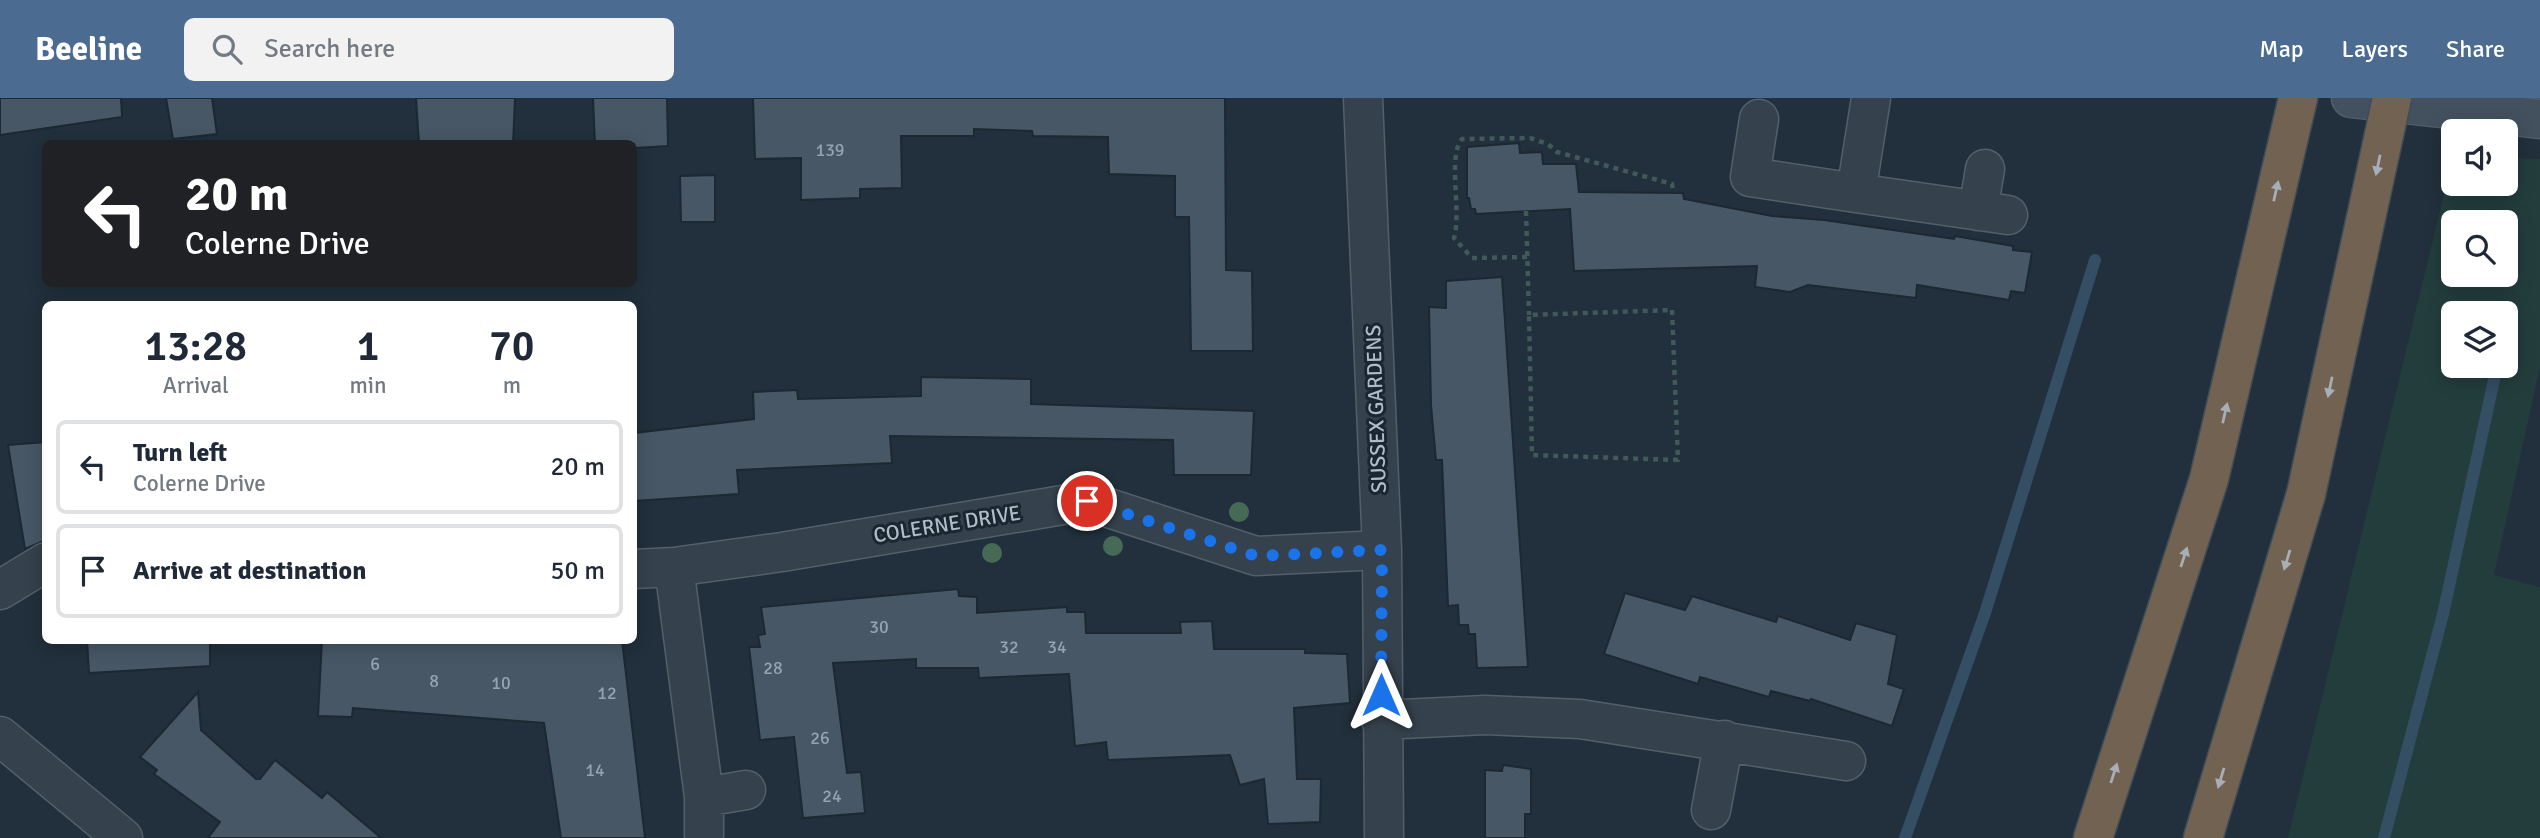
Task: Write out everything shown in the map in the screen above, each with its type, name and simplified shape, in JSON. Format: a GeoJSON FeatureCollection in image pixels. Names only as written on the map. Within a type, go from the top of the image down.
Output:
{"type":"FeatureCollection","features":[{"type":"Feature","properties":{"kind":"highway"},"geometry":{"type":"LineString","coordinates":[[2093,838],[2209,479],[2298,98]]}},
{"type":"Feature","properties":{"kind":"highway"},"geometry":{"type":"LineString","coordinates":[[2203,838],[2306,494],[2392,98]]}},
{"type":"Feature","properties":{"kind":"street","name":"SUSSEX GARDENS"},"geometry":{"type":"LineString","coordinates":[[1363,98],[1382,550],[1381,720],[1384,838]]}},
{"type":"Feature","properties":{"kind":"street"},"geometry":{"type":"LineString","coordinates":[[1856,193],[1871,98]]}},
{"type":"Feature","properties":{"kind":"street"},"geometry":{"type":"LineString","coordinates":[[2351,98],[2540,119]]}},
{"type":"Feature","properties":{"kind":"street"},"geometry":{"type":"LineString","coordinates":[[1759,119],[1750,177],[1993,213],[1985,169]]}},
{"type":"Feature","properties":{"kind":"street","name":"COLERNE DRIVE"},"geometry":{"type":"LineString","coordinates":[[637,569],[674,567],[1087,501],[1256,556],[1382,550]]}},
{"type":"Feature","properties":{"kind":"street"},"geometry":{"type":"LineString","coordinates":[[0,590],[42,564]]}},
{"type":"Feature","properties":{"kind":"street"},"geometry":{"type":"LineString","coordinates":[[674,567],[704,797],[704,835]]}},
{"type":"Feature","properties":{"kind":"street"},"geometry":{"type":"LineString","coordinates":[[1381,720],[1485,715],[1580,719],[1846,761]]}},
{"type":"Feature","properties":{"kind":"street"},"geometry":{"type":"LineString","coordinates":[[0,736],[123,838]]}},
{"type":"Feature","properties":{"kind":"street"},"geometry":{"type":"LineString","coordinates":[[1711,810],[1724,740]]}},
{"type":"Feature","properties":{"kind":"street"},"geometry":{"type":"LineString","coordinates":[[704,797],[746,790]]}},
{"type":"Feature","properties":{"kind":"path"},"geometry":{"type":"LineString","coordinates":[[1527,257],[1472,258],[1454,238],[1459,223],[1456,151],[1462,139],[1530,138],[1548,144],[1557,152],[1672,184],[1673,191]]}},
{"type":"Feature","properties":{"kind":"path"},"geometry":{"type":"LineString","coordinates":[[1526,211],[1532,456],[1678,460],[1672,310],[1529,315]]}},
{"type":"Feature","properties":{"kind":"green space"},"geometry":{"type":"Polygon","coordinates":[[[2518,158],[2540,159],[2540,367],[2494,575],[2540,587],[2540,838],[2288,838],[2444,196],[2518,196],[2518,158]]]}},
{"type":"Feature","properties":{"kind":"building"},"geometry":{"type":"Polygon","coordinates":[[[0,98],[121,98],[122,117],[0,135],[0,98]]]}},
{"type":"Feature","properties":{"kind":"building"},"geometry":{"type":"Polygon","coordinates":[[[166,98],[212,98],[217,134],[173,139],[166,98]]]}},
{"type":"Feature","properties":{"kind":"building"},"geometry":{"type":"Polygon","coordinates":[[[416,98],[515,98],[513,140],[419,140],[416,98]]]}},
{"type":"Feature","properties":{"kind":"building"},"geometry":{"type":"Polygon","coordinates":[[[593,98],[667,98],[668,146],[637,148],[637,140],[595,140],[593,98]]]}},
{"type":"Feature","properties":{"kind":"building"},"geometry":{"type":"Polygon","coordinates":[[[753,98],[1225,98],[1226,270],[1252,271],[1253,351],[1191,351],[1189,217],[1175,217],[1175,176],[1109,174],[1108,137],[1033,136],[1032,131],[974,129],[974,136],[901,136],[902,188],[860,189],[860,198],[801,200],[801,158],[755,159],[753,98]]]}},
{"type":"Feature","properties":{"kind":"building"},"geometry":{"type":"Polygon","coordinates":[[[1519,143],[1520,153],[1542,152],[1543,164],[1576,164],[1579,192],[1683,193],[1684,199],[1772,216],[1824,220],[1954,239],[1955,236],[2013,246],[2013,250],[2032,252],[2025,293],[2011,291],[2009,300],[1917,285],[1916,298],[1808,285],[1790,292],[1755,287],[1757,266],[1574,271],[1570,209],[1476,214],[1475,209],[1471,209],[1467,198],[1467,147],[1519,143]]]}},
{"type":"Feature","properties":{"kind":"building"},"geometry":{"type":"Polygon","coordinates":[[[715,175],[715,222],[681,222],[680,176],[715,175]]]}},
{"type":"Feature","properties":{"kind":"building"},"geometry":{"type":"Polygon","coordinates":[[[1502,277],[1528,667],[1477,668],[1475,634],[1469,634],[1468,625],[1459,625],[1458,605],[1448,606],[1442,460],[1436,460],[1431,405],[1429,307],[1446,308],[1446,281],[1502,277]]]}},
{"type":"Feature","properties":{"kind":"building"},"geometry":{"type":"Polygon","coordinates":[[[921,377],[1031,379],[1031,404],[1254,411],[1251,475],[1174,475],[1173,440],[890,436],[892,463],[737,470],[739,494],[637,501],[637,433],[754,419],[753,392],[797,390],[798,399],[921,396],[921,377]]]}},
{"type":"Feature","properties":{"kind":"building"},"geometry":{"type":"Polygon","coordinates":[[[42,442],[42,542],[25,549],[8,445],[42,442]]]}},
{"type":"Feature","properties":{"kind":"building"},"geometry":{"type":"Polygon","coordinates":[[[958,589],[959,596],[977,597],[977,613],[1067,607],[1067,612],[1085,612],[1086,633],[1181,633],[1180,622],[1212,621],[1214,649],[1305,649],[1305,653],[1347,654],[1350,703],[1294,708],[1297,779],[1321,779],[1320,822],[1268,824],[1264,779],[1240,785],[1230,755],[1108,760],[1106,742],[1075,746],[1069,674],[979,678],[978,668],[916,668],[916,659],[833,663],[847,773],[861,772],[865,813],[803,818],[794,737],[760,740],[749,647],[760,647],[758,635],[765,634],[761,607],[958,589]]]}},
{"type":"Feature","properties":{"kind":"building"},"geometry":{"type":"Polygon","coordinates":[[[1625,593],[1685,610],[1692,596],[1776,622],[1778,616],[1850,640],[1856,623],[1897,635],[1888,684],[1904,689],[1892,726],[1811,699],[1810,701],[1771,691],[1769,697],[1700,677],[1698,684],[1604,654],[1625,593]]]}},
{"type":"Feature","properties":{"kind":"building"},"geometry":{"type":"Polygon","coordinates":[[[87,644],[210,644],[210,666],[89,673],[87,644]]]}},
{"type":"Feature","properties":{"kind":"building"},"geometry":{"type":"Polygon","coordinates":[[[322,644],[622,644],[645,838],[561,838],[544,723],[353,708],[352,717],[318,716],[322,644]]]}},
{"type":"Feature","properties":{"kind":"building"},"geometry":{"type":"Polygon","coordinates":[[[198,692],[201,730],[256,779],[260,779],[275,760],[322,798],[327,792],[381,838],[208,838],[220,822],[154,774],[157,770],[140,757],[198,692]]]}},
{"type":"Feature","properties":{"kind":"building"},"geometry":{"type":"Polygon","coordinates":[[[1503,765],[1531,769],[1531,814],[1525,814],[1525,838],[1485,838],[1485,770],[1502,771],[1503,765]]]}},
{"type":"Feature","properties":{"kind":"waterway"},"geometry":{"type":"LineString","coordinates":[[1905,838],[1985,613],[2095,260]]}},
{"type":"Feature","properties":{"kind":"waterway"},"geometry":{"type":"LineString","coordinates":[[2384,838],[2443,614],[2494,378]]}},
{"type":"Feature","properties":{"kind":"route"},"geometry":{"type":"LineString","coordinates":[[1087,501],[1256,556],[1382,550],[1381,695]]}}]}
